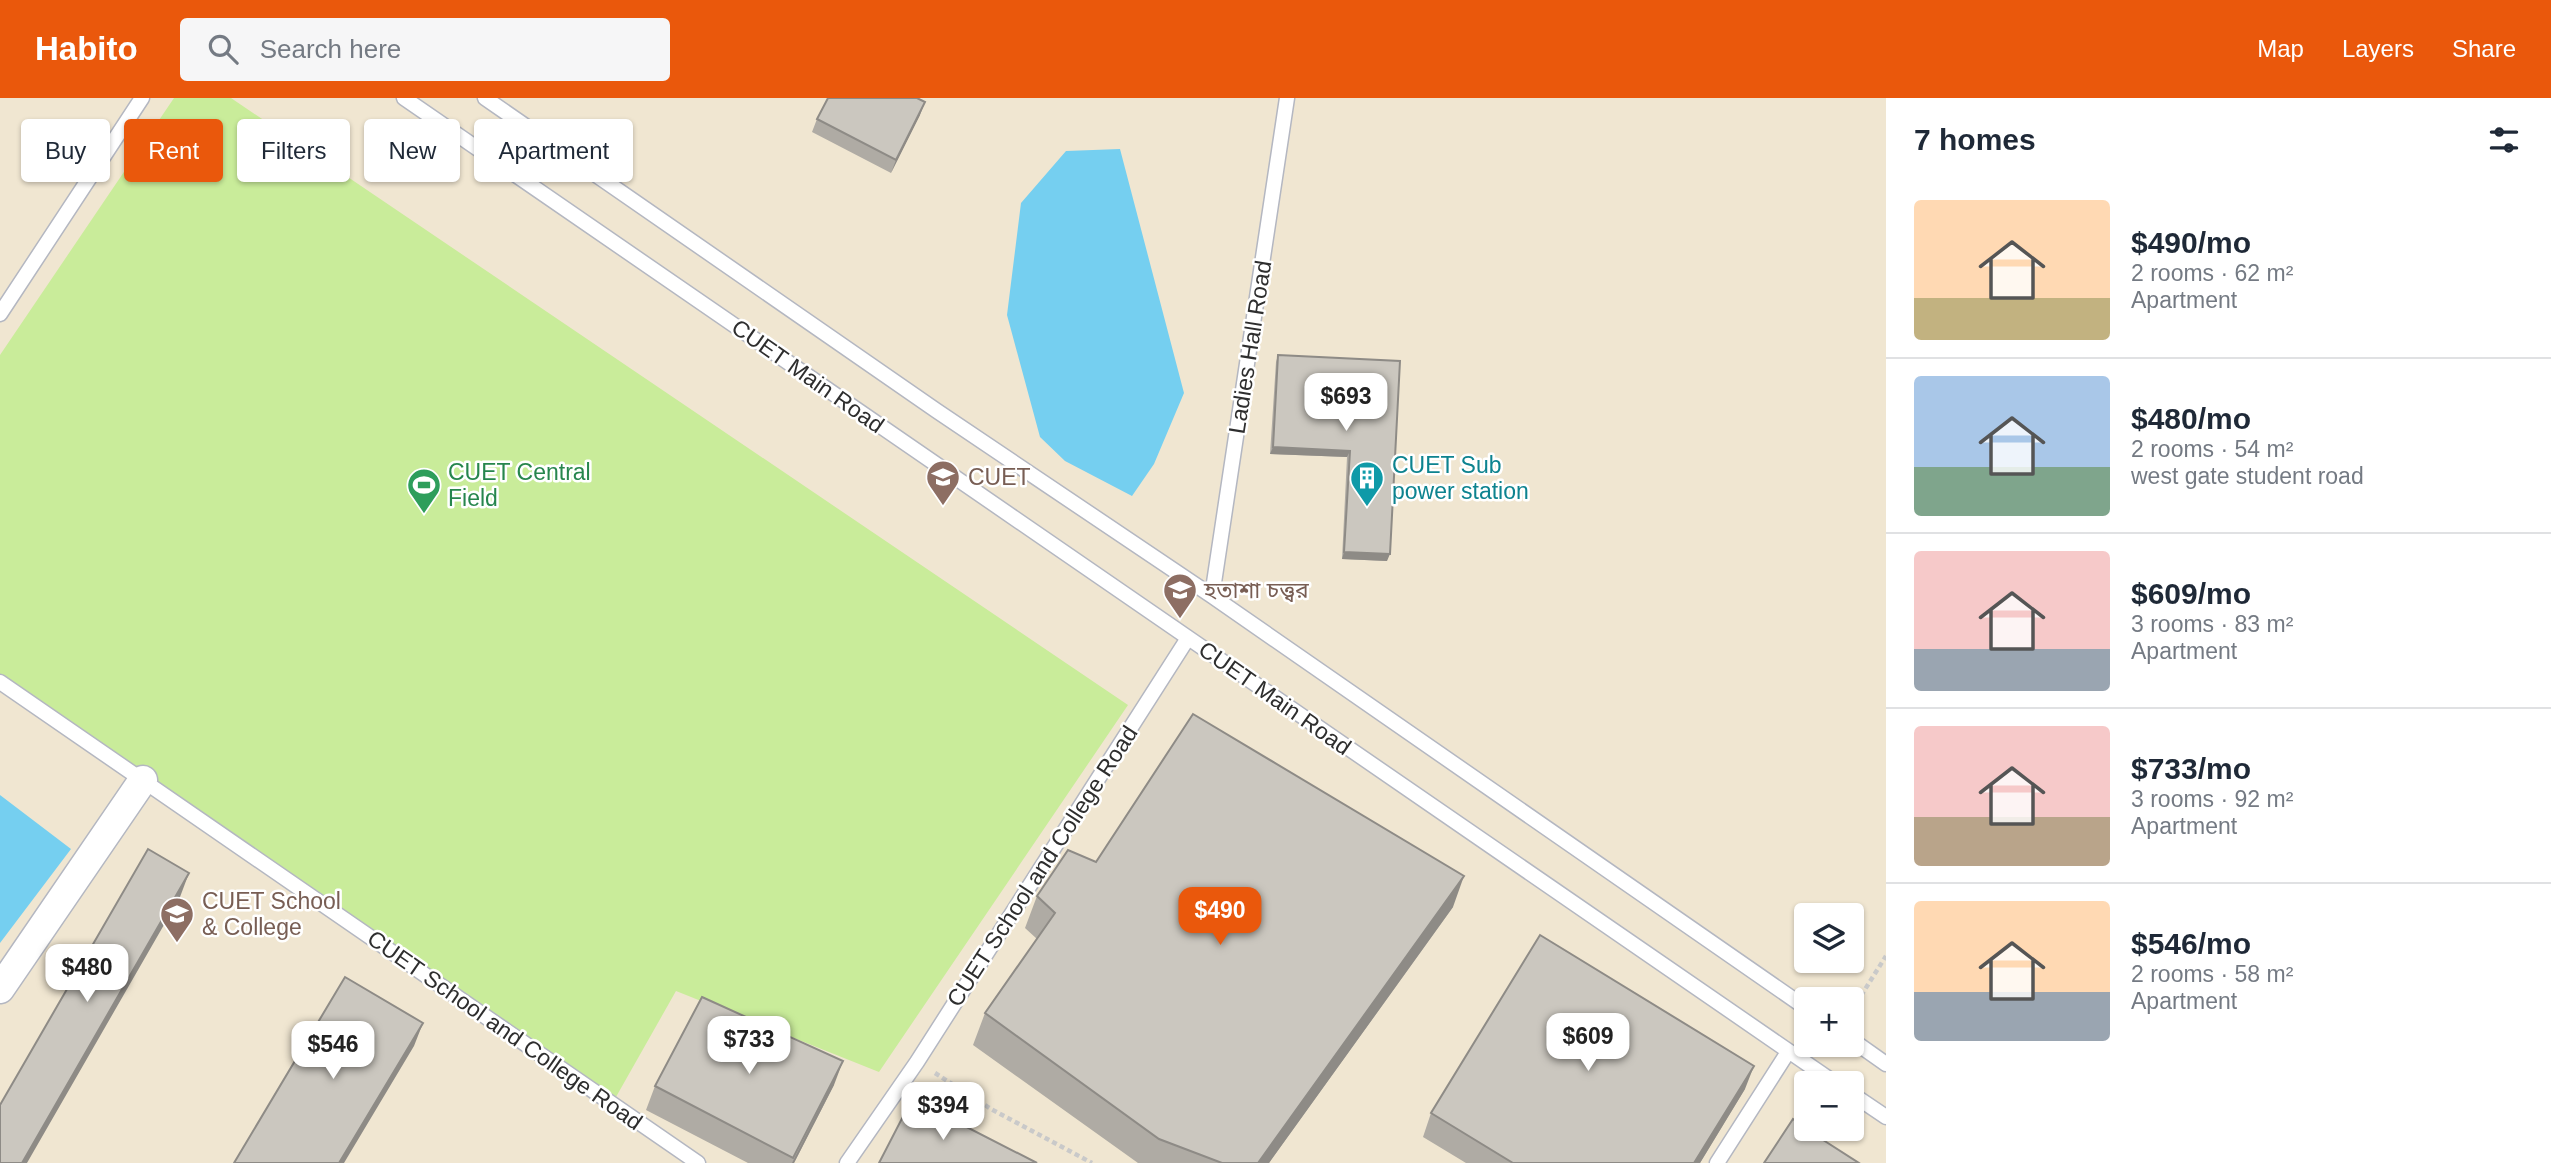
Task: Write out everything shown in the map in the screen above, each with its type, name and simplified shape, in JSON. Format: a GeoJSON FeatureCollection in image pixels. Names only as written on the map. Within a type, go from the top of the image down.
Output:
{"type":"FeatureCollection","features":[{"type":"Feature","properties":{"kind":"street"},"geometry":{"type":"LineString","coordinates":[[0,989],[143,780]]}},
{"type":"Feature","properties":{"kind":"lane"},"geometry":{"type":"LineString","coordinates":[[0,314],[142,98]]}},
{"type":"Feature","properties":{"kind":"lane","name":"CUET Main Road"},"geometry":{"type":"LineString","coordinates":[[404,98],[1817,1071]]}},
{"type":"Feature","properties":{"kind":"lane","name":"CUET Main Road"},"geometry":{"type":"LineString","coordinates":[[485,98],[937,411],[1212,596],[1794,1000]]}},
{"type":"Feature","properties":{"kind":"lane","name":"Ladies Hall Road"},"geometry":{"type":"LineString","coordinates":[[1212,596],[1287,98]]}},
{"type":"Feature","properties":{"kind":"lane","name":"CUET School and College Road"},"geometry":{"type":"LineString","coordinates":[[848,1163],[917,1062],[1188,638]]}},
{"type":"Feature","properties":{"kind":"lane","name":"CUET School and College Road"},"geometry":{"type":"LineString","coordinates":[[0,682],[698,1163]]}},
{"type":"Feature","properties":{"kind":"lane"},"geometry":{"type":"LineString","coordinates":[[1864,1048],[1886,1064]]}},
{"type":"Feature","properties":{"kind":"lane"},"geometry":{"type":"LineString","coordinates":[[1717,1163],[1788,1052]]}},
{"type":"Feature","properties":{"kind":"lane"},"geometry":{"type":"LineString","coordinates":[[1864,1102],[1886,1117]]}},
{"type":"Feature","properties":{"kind":"path"},"geometry":{"type":"LineString","coordinates":[[1864,991],[1886,956]]}},
{"type":"Feature","properties":{"kind":"path"},"geometry":{"type":"LineString","coordinates":[[917,1062],[991,1109],[1092,1163]]}},
{"type":"Feature","properties":{"kind":"shaded area","name":"CUET"},"geometry":{"type":"Polygon","coordinates":[[[0,98],[1886,98],[1886,1163],[0,1163],[0,98]]]}},
{"type":"Feature","properties":{"kind":"green space","name":"CUET Central Field"},"geometry":{"type":"Polygon","coordinates":[[[174,98],[231,98],[262,119],[237,119],[237,182],[350,182],[350,179],[1128,705],[879,1072],[676,991],[612,1104],[0,674],[0,355],[124,172],[124,182],[223,182],[223,119],[160,119],[174,98]]]}},
{"type":"Feature","properties":{"kind":"water"},"geometry":{"type":"Polygon","coordinates":[[[1120,149],[1184,393],[1154,464],[1132,496],[1065,461],[1040,437],[1007,315],[1021,203],[1066,151],[1120,149]]]}},
{"type":"Feature","properties":{"kind":"water"},"geometry":{"type":"Polygon","coordinates":[[[0,795],[71,849],[0,943],[0,795]]]}},
{"type":"Feature","properties":{"kind":"building"},"geometry":{"type":"Polygon","coordinates":[[[828,98],[917,98],[925,102],[896,160],[817,119],[828,98]]]}},
{"type":"Feature","properties":{"kind":"building","name":"CUET Sub power station"},"geometry":{"type":"Polygon","coordinates":[[[1278,355],[1400,361],[1390,554],[1344,552],[1350,451],[1273,447],[1278,355]]]}},
{"type":"Feature","properties":{"kind":"building"},"geometry":{"type":"Polygon","coordinates":[[[1193,714],[1464,876],[1258,1163],[1222,1163],[1159,1139],[985,1013],[1055,913],[1037,896],[1068,850],[1096,862],[1193,714]]]}},
{"type":"Feature","properties":{"kind":"building"},"geometry":{"type":"Polygon","coordinates":[[[148,849],[189,873],[22,1163],[0,1163],[0,1105],[148,849]]]}},
{"type":"Feature","properties":{"kind":"building"},"geometry":{"type":"Polygon","coordinates":[[[1540,935],[1754,1066],[1694,1163],[1513,1163],[1431,1113],[1540,935]]]}},
{"type":"Feature","properties":{"kind":"building"},"geometry":{"type":"Polygon","coordinates":[[[345,977],[423,1023],[339,1163],[234,1163],[345,977]]]}},
{"type":"Feature","properties":{"kind":"building"},"geometry":{"type":"Polygon","coordinates":[[[702,997],[843,1061],[793,1158],[655,1086],[702,997]]]}},
{"type":"Feature","properties":{"kind":"building"},"geometry":{"type":"Polygon","coordinates":[[[912,1099],[1037,1163],[879,1163],[912,1099]]]}},
{"type":"Feature","properties":{"kind":"building"},"geometry":{"type":"Polygon","coordinates":[[[1793,1119],[1794,1141],[1825,1141],[1859,1163],[1764,1163],[1793,1119]]]}},
{"type":"Feature","properties":{"kind":"place","name":"CUET"},"geometry":{"type":"Point","coordinates":[943,507]}},
{"type":"Feature","properties":{"kind":"place","name":"CUET Sub power station"},"geometry":{"type":"Point","coordinates":[1367,508]}},
{"type":"Feature","properties":{"kind":"place","name":"CUET Central Field"},"geometry":{"type":"Point","coordinates":[424,515]}},
{"type":"Feature","properties":{"kind":"place","name":"হতাশা চত্ত্বর"},"geometry":{"type":"Point","coordinates":[1180,620]}},
{"type":"Feature","properties":{"kind":"place","name":"CUET School & College"},"geometry":{"type":"Point","coordinates":[177,944]}}]}
